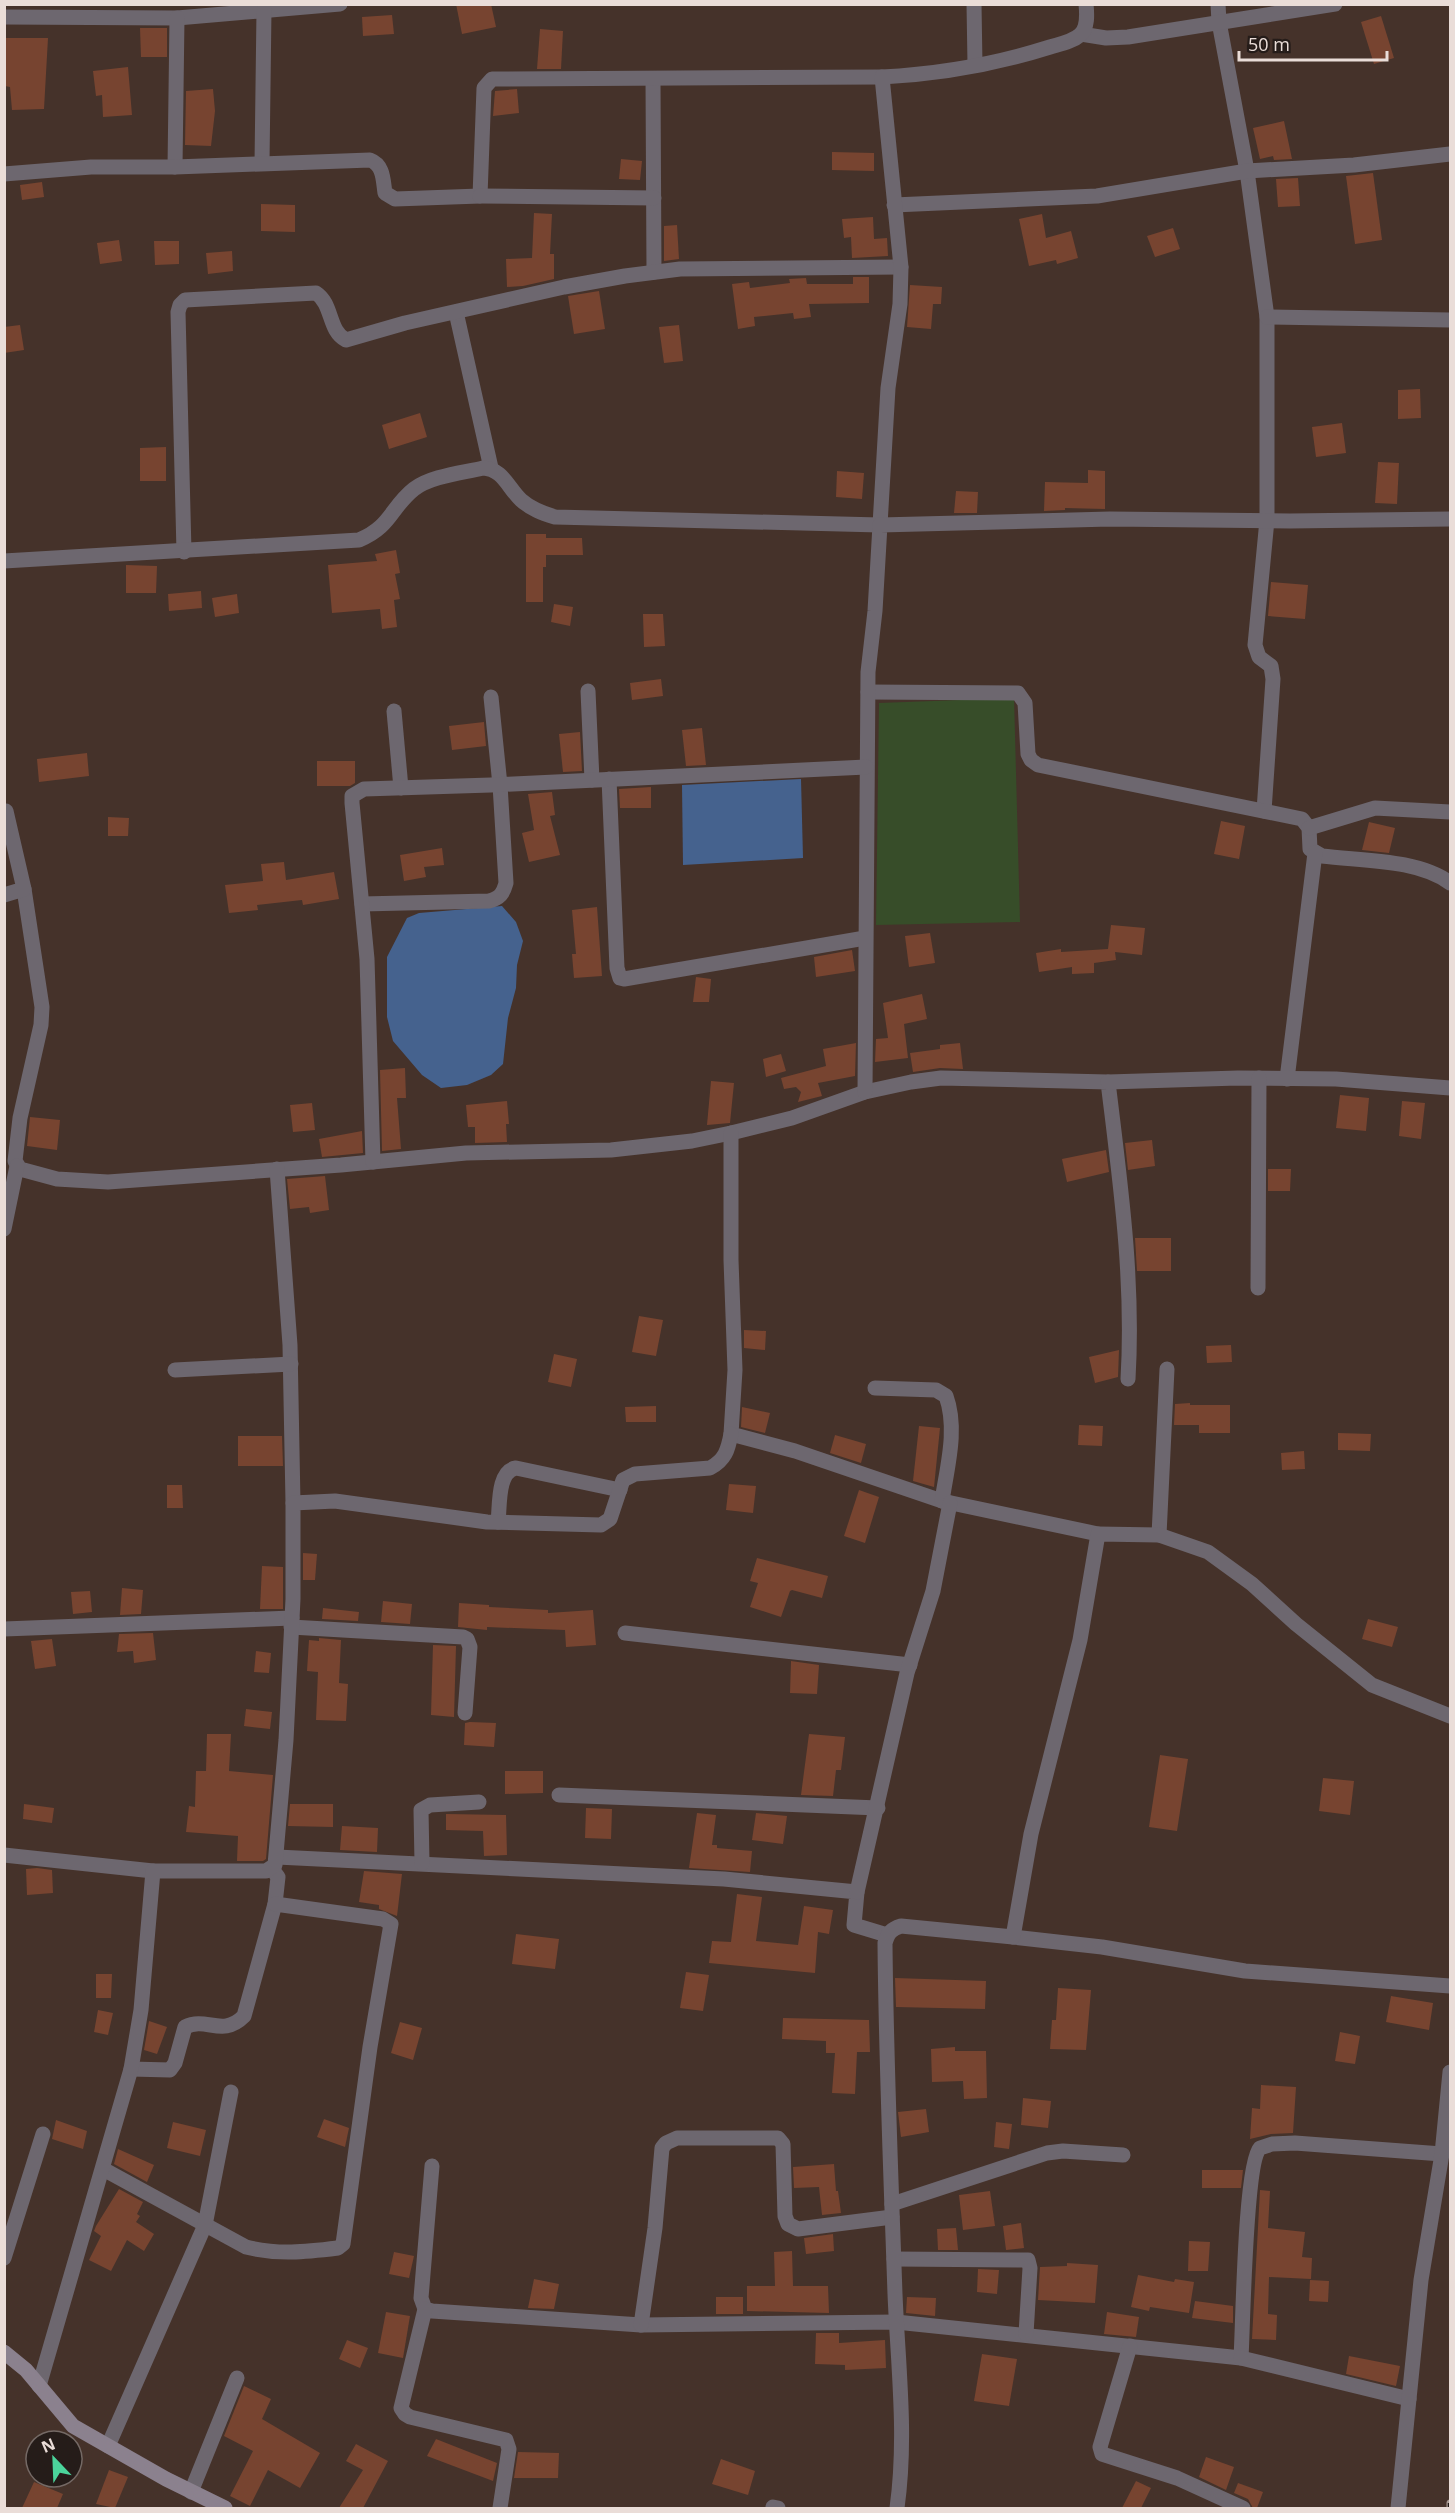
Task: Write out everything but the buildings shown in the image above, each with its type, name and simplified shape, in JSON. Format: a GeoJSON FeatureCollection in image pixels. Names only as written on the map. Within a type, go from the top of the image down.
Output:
{"type":"FeatureCollection","features":[{"type":"Feature","properties":{"kind":"street"},"geometry":{"type":"LineString","coordinates":[[4,17],[177,18],[340,4]]}},
{"type":"Feature","properties":{"kind":"street"},"geometry":{"type":"LineString","coordinates":[[975,4],[975,65]]}},
{"type":"Feature","properties":{"kind":"street"},"geometry":{"type":"LineString","coordinates":[[480,196],[484,88],[492,79],[882,77],[926,74],[1028,54],[1070,41],[1081,34],[1086,25],[1086,4]]}},
{"type":"Feature","properties":{"kind":"street"},"geometry":{"type":"LineString","coordinates":[[1218,4],[1219,22],[1246,171],[1267,317],[1267,520],[1255,645],[1260,657],[1271,666],[1273,672],[1264,811]]}},
{"type":"Feature","properties":{"kind":"street"},"geometry":{"type":"LineString","coordinates":[[1081,34],[1106,38],[1128,37],[1335,4]]}},
{"type":"Feature","properties":{"kind":"street"},"geometry":{"type":"LineString","coordinates":[[262,163],[264,10]]}},
{"type":"Feature","properties":{"kind":"street"},"geometry":{"type":"LineString","coordinates":[[175,167],[177,18]]}},
{"type":"Feature","properties":{"kind":"street"},"geometry":{"type":"LineString","coordinates":[[865,1092],[864,938],[869,665],[888,388],[900,304],[901,267],[882,77]]}},
{"type":"Feature","properties":{"kind":"street"},"geometry":{"type":"LineString","coordinates":[[653,79],[654,272]]}},
{"type":"Feature","properties":{"kind":"street"},"geometry":{"type":"LineString","coordinates":[[894,205],[1097,196],[1246,171],[1354,165],[1450,154]]}},
{"type":"Feature","properties":{"kind":"street"},"geometry":{"type":"LineString","coordinates":[[4,174],[91,167],[175,167],[370,160],[377,162],[386,193],[395,199],[480,196],[654,198]]}},
{"type":"Feature","properties":{"kind":"street"},"geometry":{"type":"LineString","coordinates":[[184,552],[178,312],[185,300],[316,293],[324,299],[337,332],[346,340],[564,287],[654,272],[680,269],[901,267]]}},
{"type":"Feature","properties":{"kind":"street"},"geometry":{"type":"LineString","coordinates":[[456,312],[491,468]]}},
{"type":"Feature","properties":{"kind":"street"},"geometry":{"type":"LineString","coordinates":[[1267,317],[1450,320]]}},
{"type":"Feature","properties":{"kind":"street"},"geometry":{"type":"LineString","coordinates":[[4,561],[359,540],[372,535],[385,525],[405,498],[426,482],[483,468],[491,468],[499,473],[521,500],[535,510],[555,517],[880,525],[1110,519],[1450,519]]}},
{"type":"Feature","properties":{"kind":"street"},"geometry":{"type":"LineString","coordinates":[[588,691],[592,780]]}},
{"type":"Feature","properties":{"kind":"street"},"geometry":{"type":"LineString","coordinates":[[868,692],[1018,693],[1025,703],[1028,754],[1031,760],[1038,765],[1302,819],[1309,828],[1308,844],[1315,853],[1322,856],[1417,867],[1439,875],[1450,884]]}},
{"type":"Feature","properties":{"kind":"street"},"geometry":{"type":"LineString","coordinates":[[362,904],[489,901],[499,898],[504,892],[506,883],[500,785],[491,698]]}},
{"type":"Feature","properties":{"kind":"street"},"geometry":{"type":"LineString","coordinates":[[394,711],[401,788]]}},
{"type":"Feature","properties":{"kind":"street"},"geometry":{"type":"LineString","coordinates":[[373,1162],[367,959],[352,796],[364,789],[500,785],[866,767]]}},
{"type":"Feature","properties":{"kind":"street"},"geometry":{"type":"LineString","coordinates":[[609,779],[617,968],[620,978],[864,938]]}},
{"type":"Feature","properties":{"kind":"street"},"geometry":{"type":"LineString","coordinates":[[1309,828],[1374,808],[1450,812]]}},
{"type":"Feature","properties":{"kind":"street"},"geometry":{"type":"LineString","coordinates":[[4,1229],[17,1166],[12,1118],[41,1025],[42,1006],[24,889],[6,811]]}},
{"type":"Feature","properties":{"kind":"street"},"geometry":{"type":"LineString","coordinates":[[1287,1078],[1315,853]]}},
{"type":"Feature","properties":{"kind":"street"},"geometry":{"type":"LineString","coordinates":[[4,895],[24,889]]}},
{"type":"Feature","properties":{"kind":"street"},"geometry":{"type":"LineString","coordinates":[[17,1166],[57,1179],[108,1182],[466,1153],[611,1150],[692,1141],[731,1133],[792,1118],[865,1092],[941,1078],[1108,1082],[1287,1078],[1336,1079],[1450,1088]]}},
{"type":"Feature","properties":{"kind":"street"},"geometry":{"type":"LineString","coordinates":[[1258,1288],[1259,1078]]}},
{"type":"Feature","properties":{"kind":"street"},"geometry":{"type":"LineString","coordinates":[[1108,1082],[1124,1218],[1130,1302],[1128,1379]]}},
{"type":"Feature","properties":{"kind":"street"},"geometry":{"type":"LineString","coordinates":[[293,1503],[336,1501],[498,1522],[601,1525],[610,1520],[623,1480],[630,1475],[710,1468],[721,1462],[728,1450],[731,1434],[735,1370],[731,1260],[731,1133]]}},
{"type":"Feature","properties":{"kind":"street"},"geometry":{"type":"LineString","coordinates":[[131,2069],[170,2070],[175,2063],[185,2027],[192,2024],[229,2026],[244,2016],[275,1904],[278,1877],[275,1863],[292,1623],[293,1503],[291,1364],[277,1169]]}},
{"type":"Feature","properties":{"kind":"street"},"geometry":{"type":"LineString","coordinates":[[175,1370],[291,1364]]}},
{"type":"Feature","properties":{"kind":"street"},"geometry":{"type":"LineString","coordinates":[[1159,1535],[1167,1369]]}},
{"type":"Feature","properties":{"kind":"street"},"geometry":{"type":"LineString","coordinates":[[875,1388],[936,1390],[946,1396],[951,1412],[952,1433],[946,1502],[933,1591],[909,1665],[857,1892],[854,1925],[887,1935]]}},
{"type":"Feature","properties":{"kind":"street"},"geometry":{"type":"LineString","coordinates":[[731,1434],[795,1451],[946,1502],[1098,1534],[1159,1535],[1208,1552],[1252,1584],[1296,1624],[1372,1685],[1450,1716]]}},
{"type":"Feature","properties":{"kind":"street"},"geometry":{"type":"LineString","coordinates":[[498,1522],[504,1477],[511,1469],[516,1468],[620,1490]]}},
{"type":"Feature","properties":{"kind":"street"},"geometry":{"type":"LineString","coordinates":[[1013,1937],[1031,1834],[1080,1640],[1098,1534]]}},
{"type":"Feature","properties":{"kind":"street"},"geometry":{"type":"LineString","coordinates":[[4,1629],[292,1623],[463,1636],[470,1647],[465,1713]]}},
{"type":"Feature","properties":{"kind":"street"},"geometry":{"type":"LineString","coordinates":[[624,1633],[909,1665]]}},
{"type":"Feature","properties":{"kind":"street"},"geometry":{"type":"LineString","coordinates":[[559,1795],[878,1808]]}},
{"type":"Feature","properties":{"kind":"street"},"geometry":{"type":"LineString","coordinates":[[422,1863],[422,1810],[430,1805],[479,1802]]}},
{"type":"Feature","properties":{"kind":"street"},"geometry":{"type":"LineString","coordinates":[[4,1854],[153,1871],[275,1863],[422,1863],[724,1879],[857,1892]]}},
{"type":"Feature","properties":{"kind":"street"},"geometry":{"type":"LineString","coordinates":[[39,2386],[131,2069],[141,2010],[153,1871]]}},
{"type":"Feature","properties":{"kind":"street"},"geometry":{"type":"LineString","coordinates":[[103,2169],[246,2247],[268,2253],[298,2253],[338,2248],[343,2244],[370,2047],[391,1924],[383,1918],[275,1904]]}},
{"type":"Feature","properties":{"kind":"street"},"geometry":{"type":"LineString","coordinates":[[901,2506],[903,2432],[896,2322],[886,2050],[885,1943],[887,1935],[893,1928],[901,1926],[1102,1947],[1245,1971],[1450,1986]]}},
{"type":"Feature","properties":{"kind":"street"},"geometry":{"type":"LineString","coordinates":[[1398,2508],[1421,2280],[1442,2154],[1450,2072]]}},
{"type":"Feature","properties":{"kind":"street"},"geometry":{"type":"LineString","coordinates":[[108,2446],[205,2224],[231,2091]]}},
{"type":"Feature","properties":{"kind":"street"},"geometry":{"type":"LineString","coordinates":[[4,2258],[43,2134]]}},
{"type":"Feature","properties":{"kind":"street"},"geometry":{"type":"LineString","coordinates":[[641,2325],[655,2228],[662,2148],[666,2143],[677,2138],[778,2138],[783,2144],[785,2216],[788,2224],[798,2229],[892,2210],[1047,2153],[1063,2151],[1123,2155]]}},
{"type":"Feature","properties":{"kind":"street"},"geometry":{"type":"LineString","coordinates":[[1241,2358],[1250,2192],[1256,2152],[1266,2145],[1295,2143],[1442,2154]]}},
{"type":"Feature","properties":{"kind":"street"},"geometry":{"type":"LineString","coordinates":[[432,2166],[421,2298],[425,2308],[401,2408],[410,2417],[506,2440],[509,2450],[500,2508]]}},
{"type":"Feature","properties":{"kind":"street"},"geometry":{"type":"LineString","coordinates":[[894,2259],[1029,2260],[1026,2334]]}},
{"type":"Feature","properties":{"kind":"street"},"geometry":{"type":"LineString","coordinates":[[425,2308],[432,2312],[641,2325],[896,2322],[1026,2334],[1241,2358],[1409,2399]]}},
{"type":"Feature","properties":{"kind":"street"},"geometry":{"type":"LineString","coordinates":[[1130,2346],[1100,2447],[1102,2454],[1177,2478],[1243,2508]]}},
{"type":"Feature","properties":{"kind":"street"},"geometry":{"type":"LineString","coordinates":[[4,2352],[26,2370],[73,2426],[191,2492],[225,2508]]}},
{"type":"Feature","properties":{"kind":"street"},"geometry":{"type":"LineString","coordinates":[[191,2492],[237,2378]]}},
{"type":"Feature","properties":{"kind":"green space"},"geometry":{"type":"Polygon","coordinates":[[[1014,698],[1020,922],[876,925],[879,703],[1014,698]]]}},
{"type":"Feature","properties":{"kind":"water"},"geometry":{"type":"Polygon","coordinates":[[[801,779],[803,858],[683,865],[682,785],[801,779]]]}},
{"type":"Feature","properties":{"kind":"water"},"geometry":{"type":"Polygon","coordinates":[[[502,906],[516,922],[523,941],[517,965],[516,988],[508,1018],[503,1064],[491,1075],[467,1085],[441,1088],[422,1075],[393,1041],[387,1017],[387,957],[407,918],[419,913],[502,906]]]}},
{"type":"Feature","properties":{"kind":"railway"},"geometry":{"type":"LineString","coordinates":[[1450,2503],[1450,2508]]}}]}
